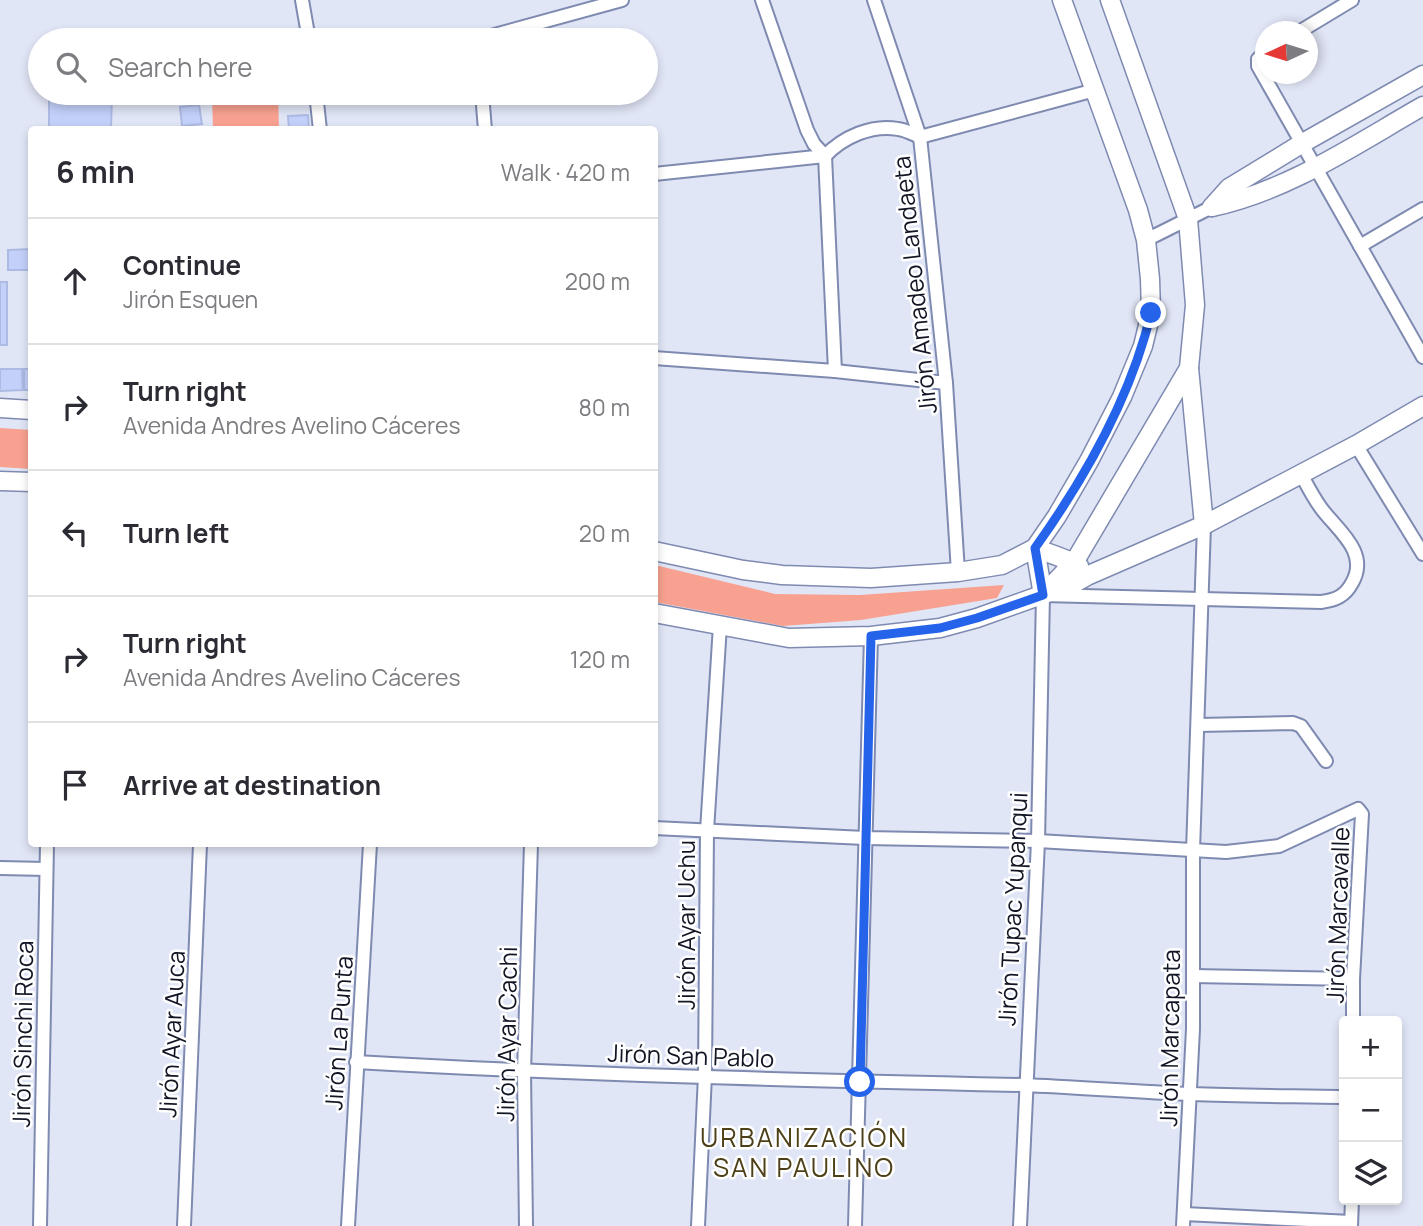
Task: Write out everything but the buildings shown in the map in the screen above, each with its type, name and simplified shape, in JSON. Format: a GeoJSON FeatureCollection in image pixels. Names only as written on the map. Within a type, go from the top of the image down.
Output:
{"type":"FeatureCollection","features":[{"type":"Feature","properties":{"kind":"main road"},"geometry":{"type":"LineString","coordinates":[[658,552],[743,570],[782,575],[872,578],[958,572],[1002,565],[1035,548],[1089,461],[1122,397],[1143,346],[1151,313],[1146,240],[1062,0]]}},
{"type":"Feature","properties":{"kind":"main road"},"geometry":{"type":"LineString","coordinates":[[1110,0],[1188,219],[1195,305],[1189,368],[1204,525]]}},
{"type":"Feature","properties":{"kind":"main road"},"geometry":{"type":"LineString","coordinates":[[1212,207],[1229,188],[1423,75]]}},
{"type":"Feature","properties":{"kind":"main road"},"geometry":{"type":"LineString","coordinates":[[1212,207],[1236,202],[1314,169],[1423,106]]}},
{"type":"Feature","properties":{"kind":"main road"},"geometry":{"type":"LineString","coordinates":[[1043,595],[1075,561],[1189,368]]}},
{"type":"Feature","properties":{"kind":"main road"},"geometry":{"type":"LineString","coordinates":[[658,614],[789,638],[871,636],[940,628],[977,618],[1074,583],[1204,525],[1356,445],[1423,406]]}},
{"type":"Feature","properties":{"kind":"main road"},"geometry":{"type":"LineString","coordinates":[[0,408],[28,410]]}},
{"type":"Feature","properties":{"kind":"main road"},"geometry":{"type":"LineString","coordinates":[[0,481],[28,482]]}},
{"type":"Feature","properties":{"kind":"main road"},"geometry":{"type":"LineString","coordinates":[[1035,548],[1060,559],[1075,561],[1089,575]]}},
{"type":"Feature","properties":{"kind":"main road"},"geometry":{"type":"LineString","coordinates":[[1035,548],[1043,595]]}},
{"type":"Feature","properties":{"kind":"street"},"geometry":{"type":"LineString","coordinates":[[302,0],[307,28]]}},
{"type":"Feature","properties":{"kind":"street"},"geometry":{"type":"LineString","coordinates":[[520,28],[622,0]]}},
{"type":"Feature","properties":{"kind":"street"},"geometry":{"type":"LineString","coordinates":[[762,0],[807,130],[814,144],[825,156],[835,370]]}},
{"type":"Feature","properties":{"kind":"street","name":"Jirón Amadeo Landaeta"},"geometry":{"type":"LineString","coordinates":[[874,0],[920,136],[946,383],[958,572]]}},
{"type":"Feature","properties":{"kind":"street"},"geometry":{"type":"LineString","coordinates":[[1313,21],[1334,4],[1352,0]]}},
{"type":"Feature","properties":{"kind":"street"},"geometry":{"type":"LineString","coordinates":[[1268,84],[1423,357]]}},
{"type":"Feature","properties":{"kind":"street"},"geometry":{"type":"LineString","coordinates":[[658,174],[825,156],[848,137],[877,128],[898,128],[920,136],[1094,90]]}},
{"type":"Feature","properties":{"kind":"street"},"geometry":{"type":"LineString","coordinates":[[317,105],[320,126]]}},
{"type":"Feature","properties":{"kind":"street"},"geometry":{"type":"LineString","coordinates":[[483,105],[485,126]]}},
{"type":"Feature","properties":{"kind":"street"},"geometry":{"type":"LineString","coordinates":[[1146,240],[1212,207]]}},
{"type":"Feature","properties":{"kind":"street"},"geometry":{"type":"LineString","coordinates":[[1360,246],[1423,209]]}},
{"type":"Feature","properties":{"kind":"street"},"geometry":{"type":"LineString","coordinates":[[658,358],[835,370],[946,383]]}},
{"type":"Feature","properties":{"kind":"street"},"geometry":{"type":"LineString","coordinates":[[1356,445],[1417,530],[1423,554]]}},
{"type":"Feature","properties":{"kind":"street"},"geometry":{"type":"LineString","coordinates":[[1043,595],[1203,600],[1334,600],[1348,590],[1357,575],[1357,557],[1349,539],[1321,508],[1301,474]]}},
{"type":"Feature","properties":{"kind":"street","name":"Jirón Marcapata"},"geometry":{"type":"LineString","coordinates":[[1183,1220],[1190,1094],[1193,851],[1204,525]]}},
{"type":"Feature","properties":{"kind":"street","name":"Jirón Tupac Yupanqui"},"geometry":{"type":"LineString","coordinates":[[1020,1226],[1038,841],[1043,595]]}},
{"type":"Feature","properties":{"kind":"street","name":"Jirón Ayar Uchu"},"geometry":{"type":"LineString","coordinates":[[698,1226],[705,1075],[706,831],[720,625]]}},
{"type":"Feature","properties":{"kind":"street"},"geometry":{"type":"LineString","coordinates":[[855,1226],[871,636]]}},
{"type":"Feature","properties":{"kind":"street"},"geometry":{"type":"LineString","coordinates":[[1198,724],[1293,723],[1301,726],[1326,761]]}},
{"type":"Feature","properties":{"kind":"street","name":"Jirón Marcavalle"},"geometry":{"type":"LineString","coordinates":[[1193,851],[1226,852],[1279,846],[1355,809],[1361,811],[1353,1016]]}},
{"type":"Feature","properties":{"kind":"street"},"geometry":{"type":"LineString","coordinates":[[658,828],[865,838],[1038,841],[1193,851]]}},
{"type":"Feature","properties":{"kind":"street","name":"Jirón Sinchi Roca"},"geometry":{"type":"LineString","coordinates":[[40,1226],[47,847]]}},
{"type":"Feature","properties":{"kind":"street","name":"Jirón Ayar Auca"},"geometry":{"type":"LineString","coordinates":[[184,1226],[200,847]]}},
{"type":"Feature","properties":{"kind":"street","name":"Jirón La Punta"},"geometry":{"type":"LineString","coordinates":[[348,1226],[370,847]]}},
{"type":"Feature","properties":{"kind":"street","name":"Jirón Ayar Cachi"},"geometry":{"type":"LineString","coordinates":[[526,1226],[524,1072],[531,847]]}},
{"type":"Feature","properties":{"kind":"street"},"geometry":{"type":"LineString","coordinates":[[0,868],[46,869]]}},
{"type":"Feature","properties":{"kind":"street"},"geometry":{"type":"LineString","coordinates":[[1193,975],[1353,979]]}},
{"type":"Feature","properties":{"kind":"street","name":"Jirón San Pablo"},"geometry":{"type":"LineString","coordinates":[[356,1062],[524,1072],[705,1075],[860,1082],[1025,1085],[1190,1094],[1339,1097]]}},
{"type":"Feature","properties":{"kind":"street"},"geometry":{"type":"LineString","coordinates":[[1183,1220],[1351,1224],[1352,1205]]}},
{"type":"Feature","properties":{"kind":"shaded area"},"geometry":{"type":"Polygon","coordinates":[[[212,105],[278,105],[279,126],[213,126],[212,105]]]}},
{"type":"Feature","properties":{"kind":"shaded area"},"geometry":{"type":"Polygon","coordinates":[[[0,428],[28,430],[28,469],[0,467],[0,428]]]}},
{"type":"Feature","properties":{"kind":"shaded area"},"geometry":{"type":"Polygon","coordinates":[[[658,566],[775,594],[860,595],[1004,585],[997,598],[861,620],[783,626],[658,603],[658,566]]]}},
{"type":"Feature","properties":{"kind":"district","name":"URBANIZACIÓN SAN PAULINO"},"geometry":{"type":"Point","coordinates":[804,1152]}},
{"type":"Feature","properties":{"kind":"route"},"geometry":{"type":"LineString","coordinates":[[860,1082],[871,636],[940,628],[1043,595],[1035,548],[1089,461],[1122,397],[1143,346],[1151,313]]}}]}
